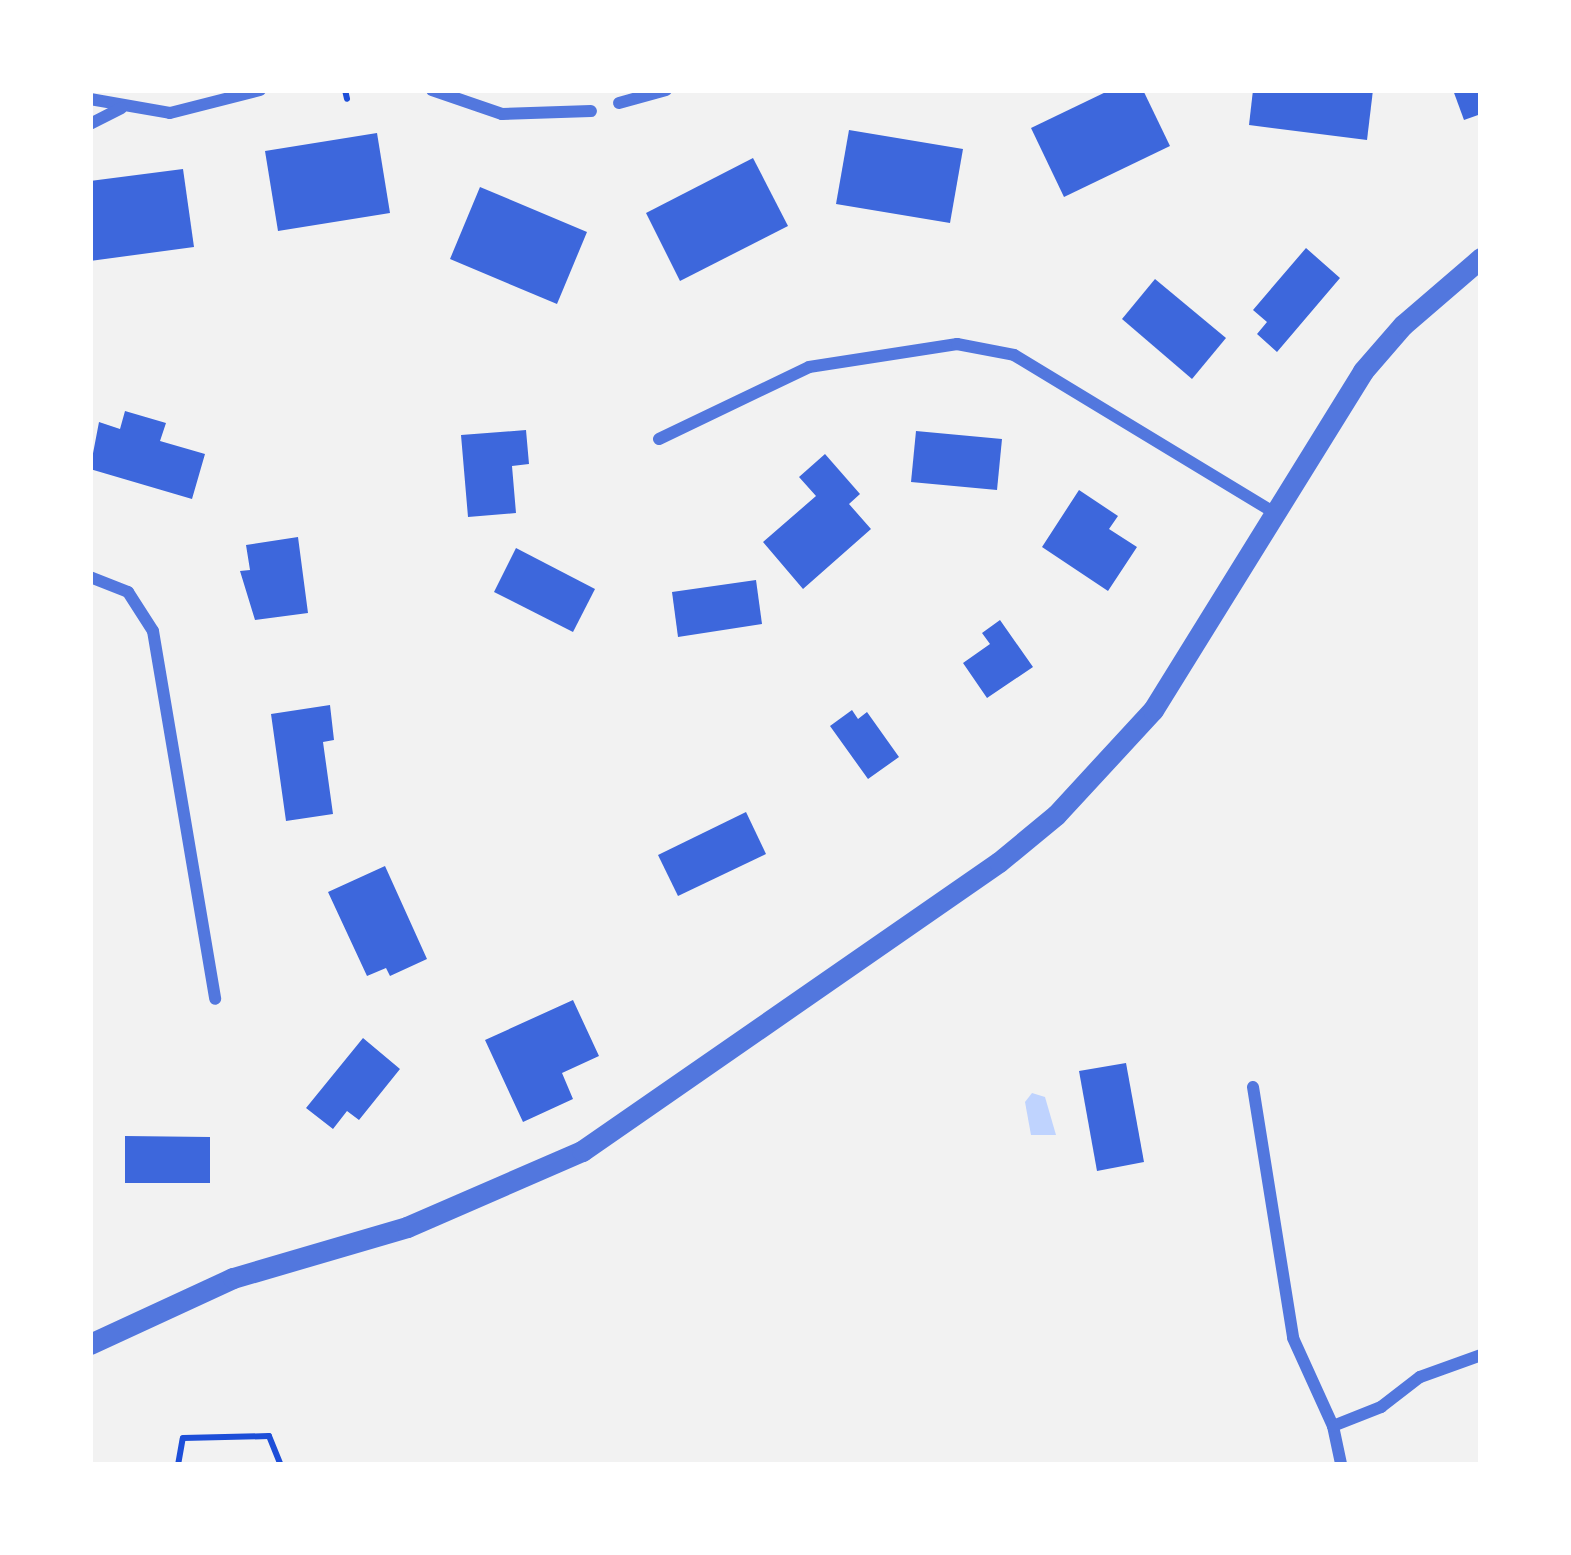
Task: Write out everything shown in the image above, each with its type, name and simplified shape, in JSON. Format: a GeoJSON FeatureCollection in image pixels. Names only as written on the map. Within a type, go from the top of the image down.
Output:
{"type":"FeatureCollection","features":[{"type":"Feature","properties":{"kind":"street"},"geometry":{"type":"LineString","coordinates":[[90,99],[121,108],[193,111],[260,90]]}},
{"type":"Feature","properties":{"kind":"street"},"geometry":{"type":"LineString","coordinates":[[432,90],[502,114],[591,111]]}},
{"type":"Feature","properties":{"kind":"street"},"geometry":{"type":"LineString","coordinates":[[619,103],[667,90]]}},
{"type":"Feature","properties":{"kind":"street"},"geometry":{"type":"LineString","coordinates":[[90,124],[121,108]]}},
{"type":"Feature","properties":{"kind":"street"},"geometry":{"type":"LineString","coordinates":[[90,1344],[233,1278],[407,1227],[582,1150],[1013,850],[1112,759],[1153,710],[1363,371],[1402,325],[1481,258]]}},
{"type":"Feature","properties":{"kind":"street"},"geometry":{"type":"LineString","coordinates":[[659,439],[809,367],[957,344],[1014,355],[1273,512]]}},
{"type":"Feature","properties":{"kind":"street"},"geometry":{"type":"LineString","coordinates":[[90,577],[128,592],[153,631],[214,999]]}},
{"type":"Feature","properties":{"kind":"street"},"geometry":{"type":"LineString","coordinates":[[1253,1087],[1293,1338],[1333,1426],[1341,1465]]}},
{"type":"Feature","properties":{"kind":"street"},"geometry":{"type":"LineString","coordinates":[[1333,1426],[1382,1407],[1420,1378],[1481,1355]]}},
{"type":"Feature","properties":{"kind":"path"},"geometry":{"type":"LineString","coordinates":[[178,1465],[183,1438],[269,1436],[281,1465]]}},
{"type":"Feature","properties":{"kind":"water"},"geometry":{"type":"Polygon","coordinates":[[[1032,1093],[1045,1097],[1056,1135],[1031,1135],[1025,1102],[1032,1093]]]}},
{"type":"Feature","properties":{"kind":"building"},"geometry":{"type":"Polygon","coordinates":[[[1110,90],[1143,90],[1170,146],[1064,197],[1031,128],[1110,90]]]}},
{"type":"Feature","properties":{"kind":"building"},"geometry":{"type":"Polygon","coordinates":[[[1253,90],[1373,90],[1367,140],[1249,125],[1253,90]]]}},
{"type":"Feature","properties":{"kind":"building"},"geometry":{"type":"Polygon","coordinates":[[[1453,90],[1481,90],[1481,114],[1464,120],[1453,90]]]}},
{"type":"Feature","properties":{"kind":"building"},"geometry":{"type":"Polygon","coordinates":[[[849,130],[963,149],[950,223],[836,204],[849,130]]]}},
{"type":"Feature","properties":{"kind":"building"},"geometry":{"type":"Polygon","coordinates":[[[377,133],[390,213],[278,231],[265,151],[377,133]]]}},
{"type":"Feature","properties":{"kind":"building"},"geometry":{"type":"Polygon","coordinates":[[[753,158],[788,226],[680,281],[646,213],[753,158]]]}},
{"type":"Feature","properties":{"kind":"building"},"geometry":{"type":"Polygon","coordinates":[[[183,169],[194,247],[90,261],[90,181],[183,169]]]}},
{"type":"Feature","properties":{"kind":"building"},"geometry":{"type":"Polygon","coordinates":[[[480,187],[587,232],[557,304],[450,259],[480,187]]]}},
{"type":"Feature","properties":{"kind":"building"},"geometry":{"type":"Polygon","coordinates":[[[1306,248],[1340,278],[1277,352],[1257,334],[1267,322],[1253,310],[1306,248]]]}},
{"type":"Feature","properties":{"kind":"building"},"geometry":{"type":"Polygon","coordinates":[[[1155,279],[1226,338],[1192,379],[1122,319],[1155,279]]]}},
{"type":"Feature","properties":{"kind":"building"},"geometry":{"type":"Polygon","coordinates":[[[125,411],[166,423],[160,441],[205,454],[192,499],[90,469],[99,422],[120,429],[125,411]]]}},
{"type":"Feature","properties":{"kind":"building"},"geometry":{"type":"Polygon","coordinates":[[[526,430],[529,464],[512,466],[516,513],[468,517],[461,435],[526,430]]]}},
{"type":"Feature","properties":{"kind":"building"},"geometry":{"type":"Polygon","coordinates":[[[916,431],[1002,439],[997,490],[911,482],[916,431]]]}},
{"type":"Feature","properties":{"kind":"building"},"geometry":{"type":"Polygon","coordinates":[[[825,454],[860,494],[849,504],[871,529],[803,589],[763,542],[816,496],[799,477],[825,454]]]}},
{"type":"Feature","properties":{"kind":"building"},"geometry":{"type":"Polygon","coordinates":[[[1079,490],[1118,516],[1109,529],[1137,547],[1108,591],[1042,547],[1079,490]]]}},
{"type":"Feature","properties":{"kind":"building"},"geometry":{"type":"Polygon","coordinates":[[[298,537],[308,613],[255,620],[240,571],[250,570],[246,545],[298,537]]]}},
{"type":"Feature","properties":{"kind":"building"},"geometry":{"type":"Polygon","coordinates":[[[516,548],[595,589],[573,632],[494,592],[516,548]]]}},
{"type":"Feature","properties":{"kind":"building"},"geometry":{"type":"Polygon","coordinates":[[[756,580],[762,624],[678,637],[672,592],[756,580]]]}},
{"type":"Feature","properties":{"kind":"building"},"geometry":{"type":"Polygon","coordinates":[[[1000,620],[1033,667],[987,698],[963,663],[990,644],[982,633],[1000,620]]]}},
{"type":"Feature","properties":{"kind":"building"},"geometry":{"type":"Polygon","coordinates":[[[330,705],[334,740],[323,742],[333,814],[286,821],[271,714],[330,705]]]}},
{"type":"Feature","properties":{"kind":"building"},"geometry":{"type":"Polygon","coordinates":[[[852,710],[858,719],[867,712],[899,757],[868,779],[830,726],[852,710]]]}},
{"type":"Feature","properties":{"kind":"building"},"geometry":{"type":"Polygon","coordinates":[[[746,812],[766,854],[678,896],[658,855],[746,812]]]}},
{"type":"Feature","properties":{"kind":"building"},"geometry":{"type":"Polygon","coordinates":[[[385,866],[427,959],[390,976],[386,968],[367,976],[328,892],[385,866]]]}},
{"type":"Feature","properties":{"kind":"building"},"geometry":{"type":"Polygon","coordinates":[[[573,1000],[599,1056],[562,1073],[573,1099],[523,1122],[485,1040],[573,1000]]]}},
{"type":"Feature","properties":{"kind":"building"},"geometry":{"type":"Polygon","coordinates":[[[363,1038],[400,1069],[359,1120],[347,1111],[333,1129],[306,1108],[363,1038]]]}},
{"type":"Feature","properties":{"kind":"building"},"geometry":{"type":"Polygon","coordinates":[[[1126,1063],[1144,1162],[1097,1171],[1079,1071],[1126,1063]]]}},
{"type":"Feature","properties":{"kind":"building"},"geometry":{"type":"Polygon","coordinates":[[[125,1136],[210,1137],[210,1183],[125,1183],[125,1136]]]}}]}
